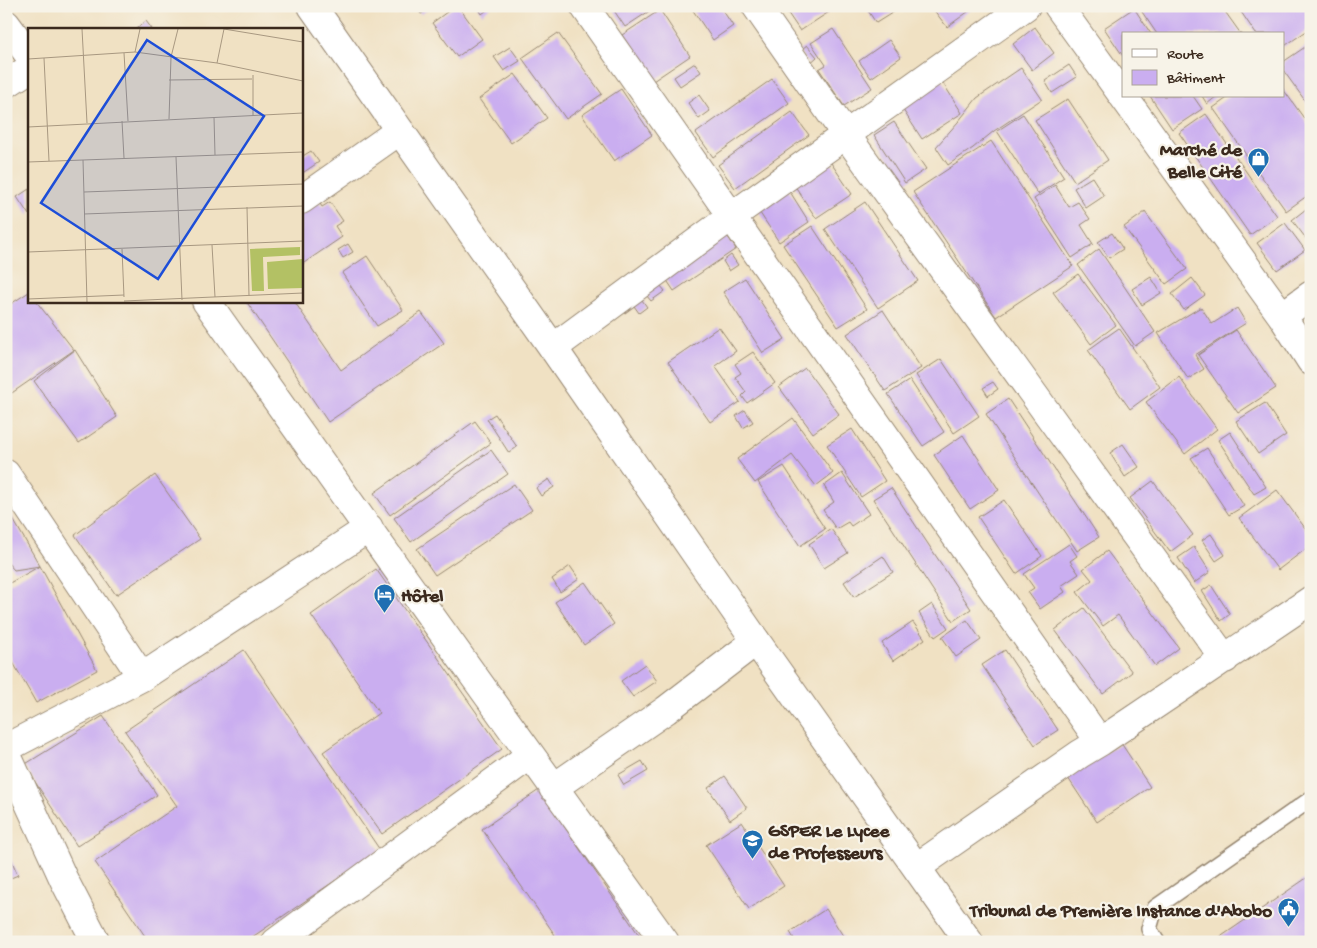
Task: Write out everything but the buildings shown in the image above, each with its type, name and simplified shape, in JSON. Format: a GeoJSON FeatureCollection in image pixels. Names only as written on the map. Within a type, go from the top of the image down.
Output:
{"type":"FeatureCollection","features":[{"type":"Feature","properties":{"kind":"street"},"geometry":{"type":"LineString","coordinates":[[312,6],[553,348],[756,642],[969,942]]}},
{"type":"Feature","properties":{"kind":"street"},"geometry":{"type":"LineString","coordinates":[[584,6],[1100,742]]}},
{"type":"Feature","properties":{"kind":"street"},"geometry":{"type":"LineString","coordinates":[[756,6],[846,135],[1225,659]]}},
{"type":"Feature","properties":{"kind":"street"},"geometry":{"type":"LineString","coordinates":[[553,348],[732,216],[1026,6]]}},
{"type":"Feature","properties":{"kind":"street"},"geometry":{"type":"LineString","coordinates":[[1058,6],[1122,95]]}},
{"type":"Feature","properties":{"kind":"street"},"geometry":{"type":"LineString","coordinates":[[6,24],[28,54]]}},
{"type":"Feature","properties":{"kind":"street"},"geometry":{"type":"LineString","coordinates":[[6,84],[28,70]]}},
{"type":"Feature","properties":{"kind":"street"},"geometry":{"type":"LineString","coordinates":[[1124,98],[1282,316],[1311,361]]}},
{"type":"Feature","properties":{"kind":"street"},"geometry":{"type":"LineString","coordinates":[[302,199],[399,131]]}},
{"type":"Feature","properties":{"kind":"street"},"geometry":{"type":"LineString","coordinates":[[1282,316],[1311,295]]}},
{"type":"Feature","properties":{"kind":"street"},"geometry":{"type":"LineString","coordinates":[[207,302],[369,528],[529,756],[665,942]]}},
{"type":"Feature","properties":{"kind":"street"},"geometry":{"type":"LineString","coordinates":[[6,474],[142,677]]}},
{"type":"Feature","properties":{"kind":"street"},"geometry":{"type":"LineString","coordinates":[[6,748],[142,677],[369,528]]}},
{"type":"Feature","properties":{"kind":"street"},"geometry":{"type":"LineString","coordinates":[[917,867],[1080,754],[1311,600]]}},
{"type":"Feature","properties":{"kind":"street"},"geometry":{"type":"LineString","coordinates":[[553,788],[666,710],[756,642]]}},
{"type":"Feature","properties":{"kind":"street"},"geometry":{"type":"LineString","coordinates":[[6,753],[64,880],[96,942]]}},
{"type":"Feature","properties":{"kind":"street"},"geometry":{"type":"LineString","coordinates":[[276,942],[529,756]]}},
{"type":"Feature","properties":{"kind":"lane"},"geometry":{"type":"LineString","coordinates":[[1157,942],[1150,929],[1156,908],[1311,799]]}},
{"type":"Feature","properties":{"kind":"place","name":"Marché de Belle Cité"},"geometry":{"type":"Point","coordinates":[1258,178]}},
{"type":"Feature","properties":{"kind":"place","name":"Hôtel"},"geometry":{"type":"Point","coordinates":[385,613]}},
{"type":"Feature","properties":{"kind":"place","name":"GSPER Le Lycee de Professeurs"},"geometry":{"type":"Point","coordinates":[752,859]}},
{"type":"Feature","properties":{"kind":"place","name":"Tribunal de Première Instance d'Abobo"},"geometry":{"type":"Point","coordinates":[1288,928]}}]}
